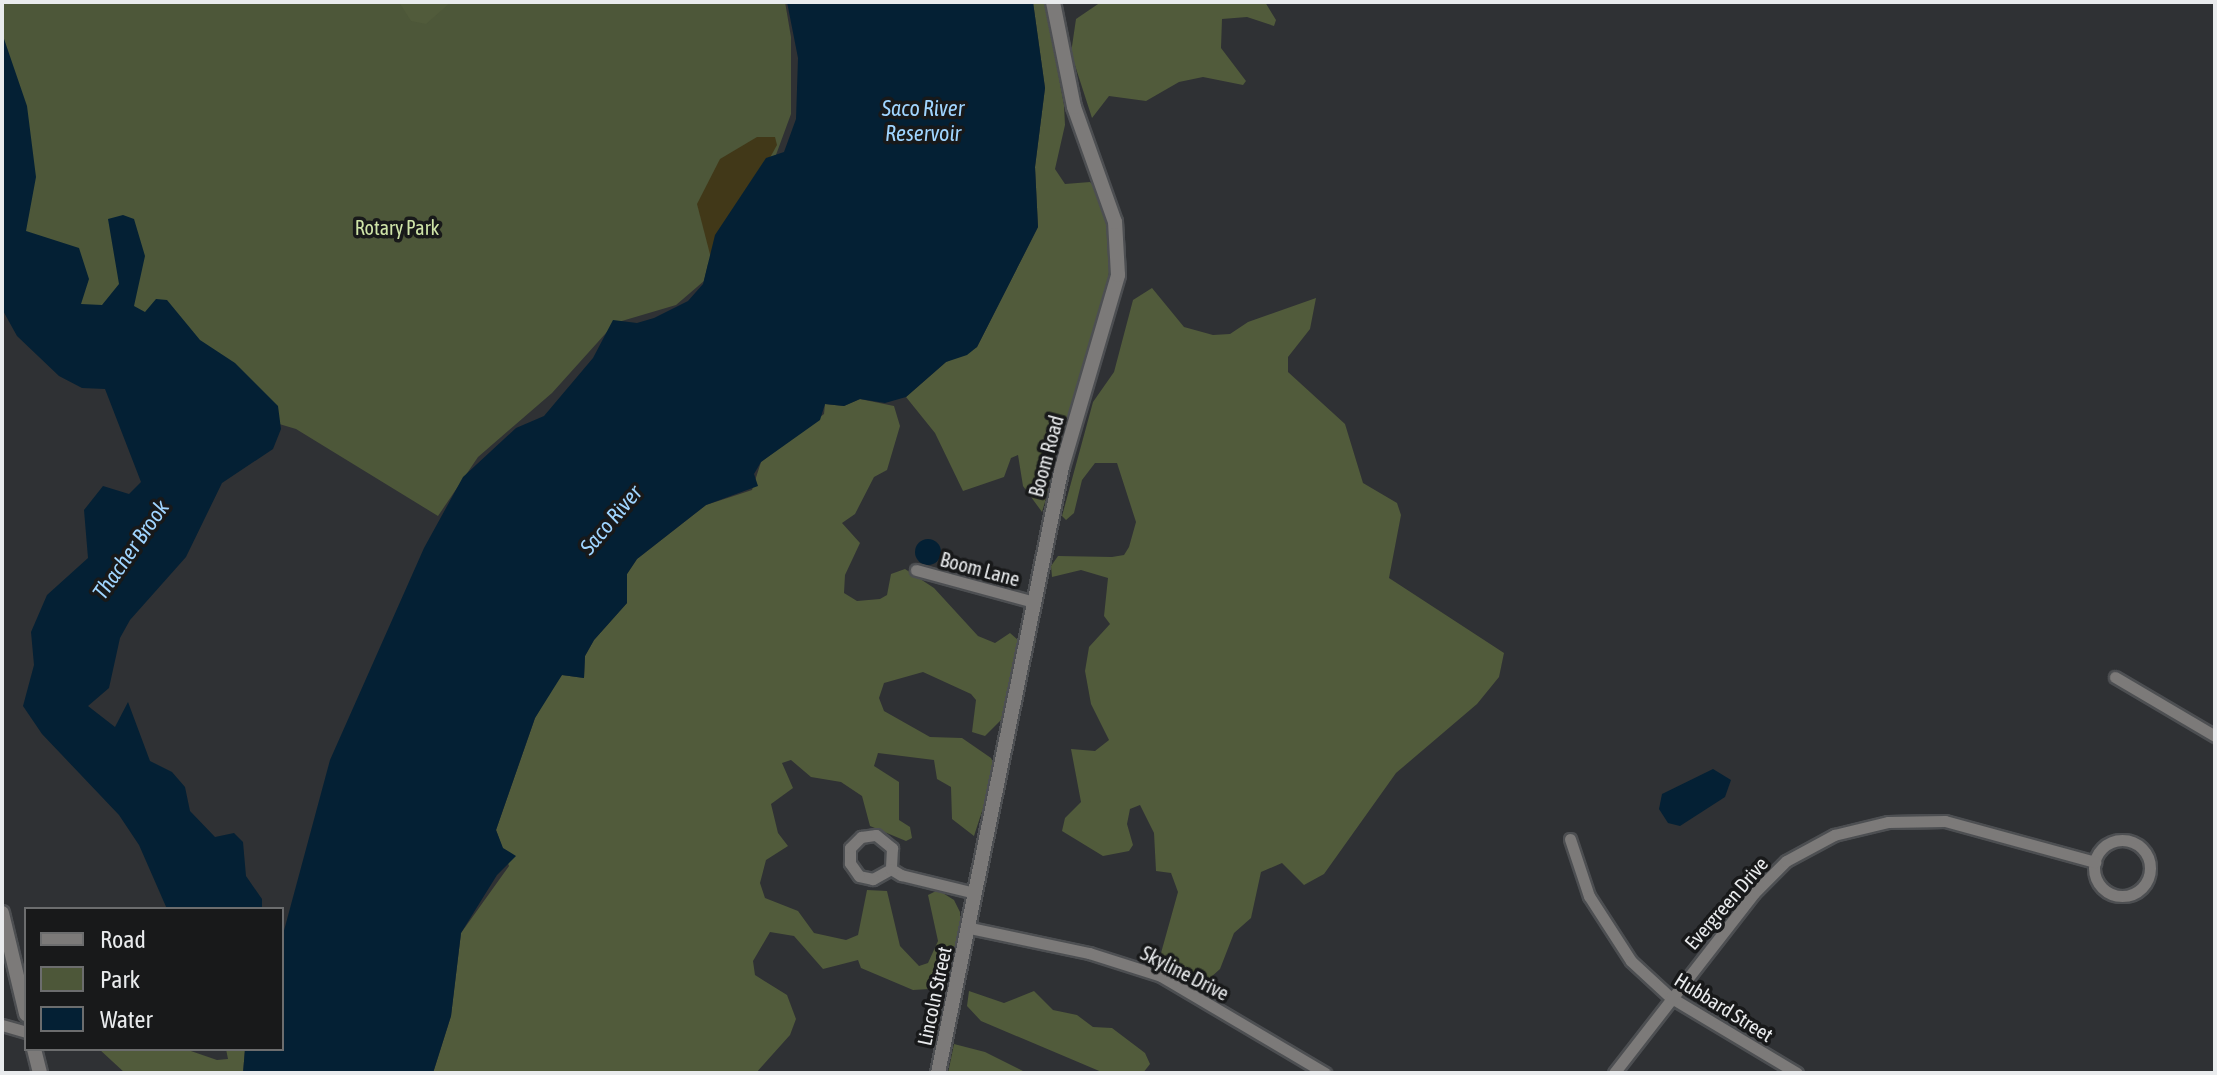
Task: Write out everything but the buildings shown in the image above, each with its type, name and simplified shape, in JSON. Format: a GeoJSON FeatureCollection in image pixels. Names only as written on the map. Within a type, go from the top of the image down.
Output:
{"type":"FeatureCollection","features":[{"type":"Feature","properties":{"kind":"street","name":"Boom Road"},"geometry":{"type":"LineString","coordinates":[[970,928],[1062,467],[1106,326],[1119,257],[1112,212],[1074,107],[1053,2]]}},
{"type":"Feature","properties":{"kind":"street","name":"Boom Lane"},"geometry":{"type":"LineString","coordinates":[[916,570],[1034,602]]}},
{"type":"Feature","properties":{"kind":"street"},"geometry":{"type":"LineString","coordinates":[[2115,677],[2215,736]]}},
{"type":"Feature","properties":{"kind":"street","name":"Evergreen Drive"},"geometry":{"type":"LineString","coordinates":[[1614,1073],[1670,997],[1776,871],[1802,851],[1850,829],[1903,820],[1945,821],[2095,862]]}},
{"type":"Feature","properties":{"kind":"street"},"geometry":{"type":"LineString","coordinates":[[861,837],[882,837],[892,848],[891,869],[873,879],[859,876],[850,863],[850,848],[861,837]]}},
{"type":"Feature","properties":{"kind":"street","name":"Hubbard Street"},"geometry":{"type":"LineString","coordinates":[[1570,839],[1589,896],[1616,942],[1670,997],[1797,1073]]}},
{"type":"Feature","properties":{"kind":"street"},"geometry":{"type":"LineString","coordinates":[[2130,841],[2144,852],[2149,874],[2136,892],[2114,894],[2099,884],[2095,862],[2108,844],[2130,841]]}},
{"type":"Feature","properties":{"kind":"street"},"geometry":{"type":"LineString","coordinates":[[891,869],[911,879],[975,893]]}},
{"type":"Feature","properties":{"kind":"street"},"geometry":{"type":"LineString","coordinates":[[2,913],[24,1006]]}},
{"type":"Feature","properties":{"kind":"street","name":"Lincoln Street"},"geometry":{"type":"LineString","coordinates":[[938,1073],[970,928]]}},
{"type":"Feature","properties":{"kind":"street","name":"Skyline Drive"},"geometry":{"type":"LineString","coordinates":[[970,928],[1089,953],[1161,976],[1325,1073]]}},
{"type":"Feature","properties":{"kind":"street"},"geometry":{"type":"LineString","coordinates":[[2,1025],[24,1031]]}},
{"type":"Feature","properties":{"kind":"street"},"geometry":{"type":"LineString","coordinates":[[34,1051],[40,1073]]}},
{"type":"Feature","properties":{"kind":"green space","name":"Rotary Park"},"geometry":{"type":"Polygon","coordinates":[[[2,2],[785,2],[791,37],[791,114],[769,174],[708,264],[704,281],[676,305],[615,323],[552,393],[478,457],[438,516],[296,429],[181,395],[37,278],[2,150],[2,2]]]}},
{"type":"Feature","properties":{"kind":"green space"},"geometry":{"type":"Polygon","coordinates":[[[399,2],[451,2],[426,24],[411,21],[399,2]]]}},
{"type":"Feature","properties":{"kind":"green space"},"geometry":{"type":"Polygon","coordinates":[[[1033,2],[1045,2],[1064,105],[1065,125],[1055,169],[1065,184],[1090,182],[1097,189],[1112,247],[1106,297],[1042,512],[1023,486],[1018,455],[1011,458],[1004,477],[963,491],[935,433],[906,397],[946,362],[977,347],[1038,227],[1035,167],[1045,88],[1033,2]]]}},
{"type":"Feature","properties":{"kind":"green space"},"geometry":{"type":"Polygon","coordinates":[[[1101,2],[1265,2],[1276,20],[1274,26],[1247,17],[1222,19],[1221,48],[1246,81],[1243,85],[1203,77],[1179,82],[1146,101],[1109,96],[1092,118],[1071,53],[1076,19],[1101,2]]]}},
{"type":"Feature","properties":{"kind":"green space"},"geometry":{"type":"Polygon","coordinates":[[[1152,288],[1184,327],[1213,335],[1230,334],[1248,322],[1316,298],[1310,329],[1288,357],[1288,372],[1345,424],[1363,483],[1397,503],[1401,515],[1389,578],[1504,653],[1499,677],[1477,704],[1396,773],[1324,874],[1304,885],[1282,863],[1261,872],[1251,918],[1234,933],[1220,969],[1210,978],[1166,968],[1161,953],[1178,892],[1171,873],[1156,871],[1154,833],[1140,805],[1130,809],[1127,824],[1133,845],[1129,851],[1103,856],[1062,831],[1065,818],[1081,802],[1071,749],[1095,751],[1109,740],[1091,704],[1085,671],[1089,647],[1110,624],[1104,616],[1108,578],[1081,570],[1052,577],[1051,566],[1058,556],[1112,557],[1124,555],[1129,547],[1136,522],[1117,463],[1095,463],[1082,480],[1074,513],[1066,520],[1062,516],[1093,402],[1114,372],[1133,300],[1152,288]]]}},
{"type":"Feature","properties":{"kind":"green space"},"geometry":{"type":"Polygon","coordinates":[[[860,399],[894,406],[900,426],[887,470],[874,477],[855,514],[842,523],[860,543],[845,575],[844,593],[857,601],[880,599],[887,595],[891,574],[905,569],[934,588],[978,636],[995,643],[1010,633],[1019,641],[1003,718],[985,736],[972,732],[976,700],[971,694],[923,672],[884,683],[879,698],[884,711],[930,737],[962,738],[991,758],[996,768],[974,836],[952,819],[951,787],[937,779],[934,760],[878,753],[874,766],[899,782],[899,820],[910,827],[912,838],[906,841],[870,826],[862,796],[841,782],[811,777],[791,760],[782,763],[793,788],[771,804],[778,833],[788,846],[766,860],[760,883],[765,898],[798,911],[814,933],[846,940],[858,935],[867,890],[887,891],[900,946],[919,966],[928,963],[938,941],[928,895],[938,890],[954,900],[960,912],[961,935],[946,988],[913,990],[861,968],[858,960],[823,969],[794,936],[770,932],[753,961],[755,975],[787,995],[796,1019],[790,1035],[756,1073],[433,1073],[451,1016],[461,933],[509,866],[496,830],[535,718],[554,685],[562,675],[584,678],[585,656],[594,640],[627,603],[627,574],[637,559],[706,505],[752,490],[761,462],[824,414],[825,404],[844,406],[860,399]]]}},
{"type":"Feature","properties":{"kind":"green space"},"geometry":{"type":"Polygon","coordinates":[[[969,991],[1004,1003],[1034,991],[1053,1010],[1077,1015],[1093,1027],[1112,1028],[1145,1053],[1150,1064],[1143,1073],[1104,1073],[981,1021],[967,1006],[969,991]]]}},
{"type":"Feature","properties":{"kind":"green space"},"geometry":{"type":"Polygon","coordinates":[[[954,1044],[985,1052],[1027,1073],[948,1073],[954,1044]]]}},
{"type":"Feature","properties":{"kind":"green space"},"geometry":{"type":"Polygon","coordinates":[[[101,1051],[191,1051],[217,1060],[228,1059],[226,1051],[245,1051],[243,1073],[125,1073],[101,1051]]]}},
{"type":"Feature","properties":{"kind":"sand"},"geometry":{"type":"Polygon","coordinates":[[[757,137],[775,137],[777,145],[712,262],[697,204],[720,159],[757,137]]]}},
{"type":"Feature","properties":{"kind":"water","name":"Saco River Reservoir"},"geometry":{"type":"Polygon","coordinates":[[[787,2],[1033,2],[1045,88],[1035,167],[1038,227],[977,347],[967,355],[946,362],[906,397],[885,403],[860,399],[844,406],[825,404],[820,420],[761,462],[754,474],[758,486],[706,505],[637,559],[627,574],[627,603],[594,640],[585,656],[584,678],[562,675],[535,718],[496,830],[503,848],[516,856],[497,875],[461,933],[451,1016],[433,1073],[243,1073],[245,1051],[284,1051],[284,931],[330,760],[424,548],[463,477],[516,428],[544,416],[593,358],[613,320],[637,323],[654,318],[688,301],[703,284],[715,235],[766,158],[784,152],[796,119],[798,58],[787,2]]]}},
{"type":"Feature","properties":{"kind":"water","name":"Thacher Brook"},"geometry":{"type":"Polygon","coordinates":[[[2,33],[27,106],[36,177],[26,231],[79,248],[89,279],[81,304],[102,305],[119,284],[108,219],[123,215],[134,219],[145,256],[134,306],[145,312],[156,299],[167,300],[200,340],[235,363],[278,406],[281,429],[273,449],[222,483],[186,557],[130,620],[120,638],[109,688],[88,706],[115,727],[128,702],[150,761],[172,772],[185,787],[190,811],[215,837],[234,833],[243,842],[246,876],[262,899],[262,907],[166,907],[139,845],[119,815],[42,734],[23,706],[34,665],[31,632],[47,595],[88,558],[84,510],[103,486],[129,494],[141,482],[105,389],[82,388],[59,376],[17,336],[2,309],[2,33]]]}},
{"type":"Feature","properties":{"kind":"water"},"geometry":{"type":"Polygon","coordinates":[[[928,539],[937,543],[941,552],[937,561],[928,565],[919,561],[915,552],[919,543],[928,539]]]}},
{"type":"Feature","properties":{"kind":"water"},"geometry":{"type":"Polygon","coordinates":[[[1713,769],[1731,780],[1725,797],[1680,826],[1668,823],[1659,809],[1662,794],[1713,769]]]}},
{"type":"Feature","properties":{"kind":"water label","name":"Saco River"},"geometry":{"type":"Point","coordinates":[611,520]}}]}
